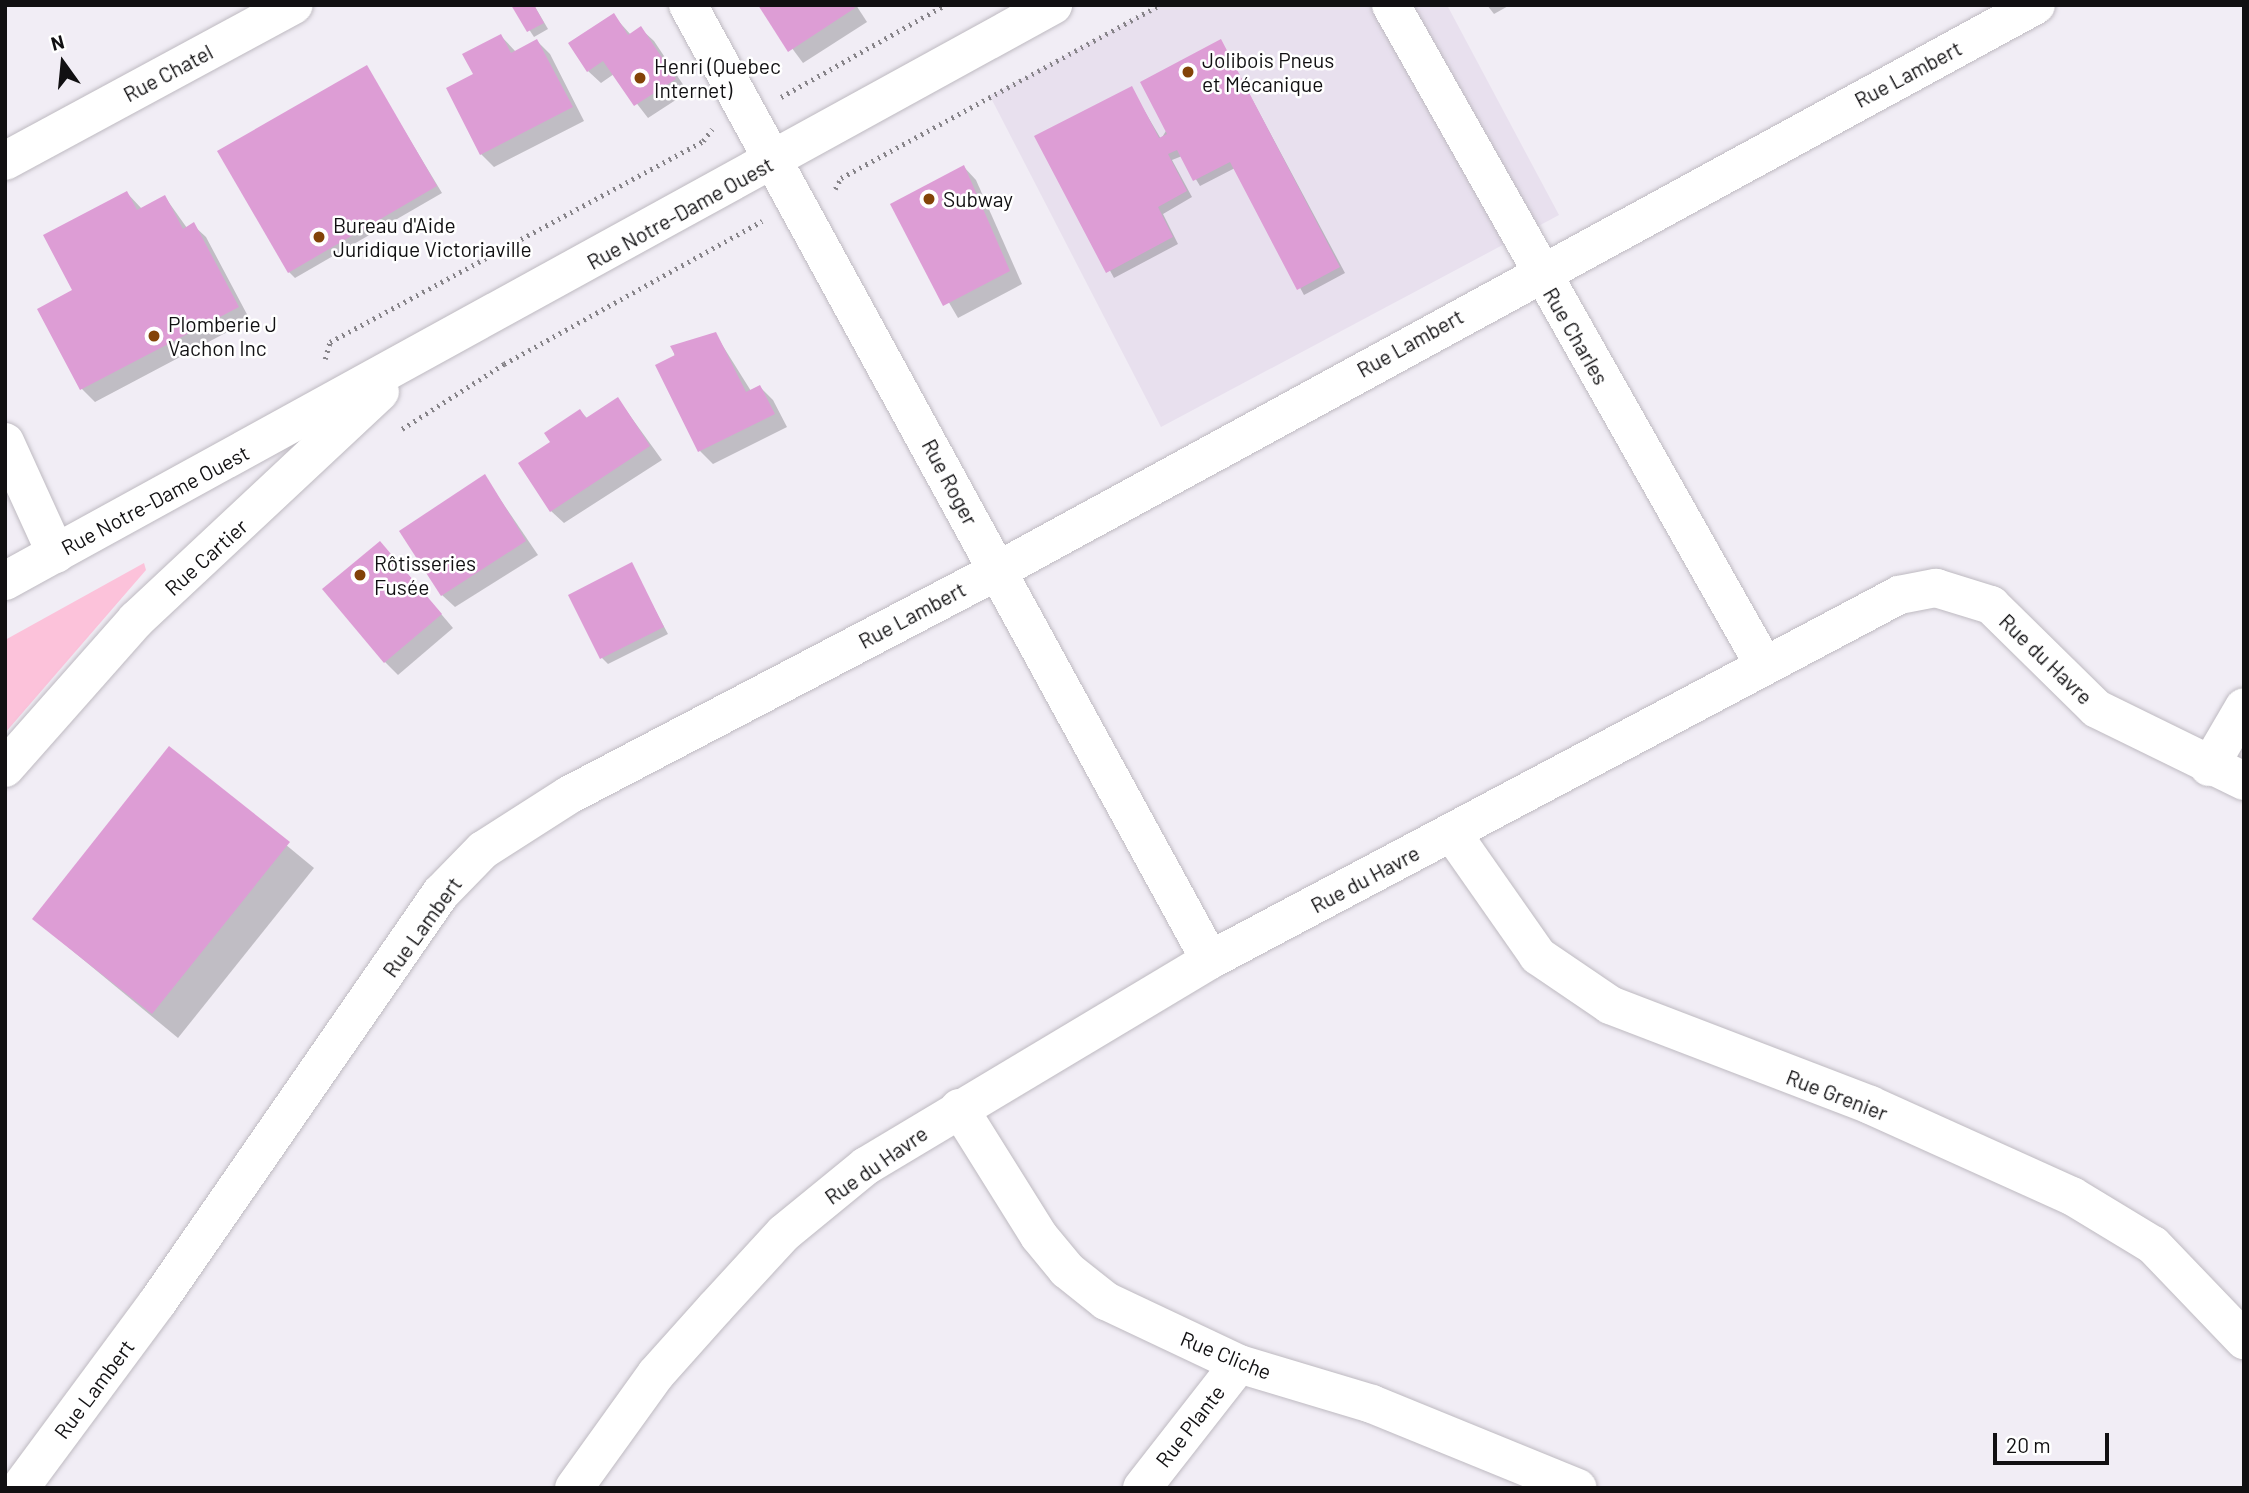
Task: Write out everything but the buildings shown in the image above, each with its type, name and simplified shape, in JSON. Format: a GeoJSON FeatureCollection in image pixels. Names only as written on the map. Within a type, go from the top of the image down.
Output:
{"type":"FeatureCollection","features":[{"type":"Feature","properties":{"kind":"street","name":"Rue Chatel"},"geometry":{"type":"LineString","coordinates":[[5,161],[293,5]]}},
{"type":"Feature","properties":{"kind":"street","name":"Rue Roger"},"geometry":{"type":"LineString","coordinates":[[688,5],[776,160],[1210,960]]}},
{"type":"Feature","properties":{"kind":"street","name":"Rue Notre-Dame Ouest"},"geometry":{"type":"LineString","coordinates":[[5,581],[305,419],[1053,5]]}},
{"type":"Feature","properties":{"kind":"street","name":"Rue Charles"},"geometry":{"type":"LineString","coordinates":[[1391,5],[1539,272],[1764,665]]}},
{"type":"Feature","properties":{"kind":"street","name":"Rue Lambert"},"geometry":{"type":"LineString","coordinates":[[20,1488],[158,1303],[441,893],[483,850],[569,795],[997,571],[1539,272],[2036,5]]}},
{"type":"Feature","properties":{"kind":"street","name":"Rue Cartier"},"geometry":{"type":"LineString","coordinates":[[5,768],[136,620],[417,356]]}},
{"type":"Feature","properties":{"kind":"street"},"geometry":{"type":"LineString","coordinates":[[5,442],[56,554]]}},
{"type":"Feature","properties":{"kind":"street","name":"Rue du Havre"},"geometry":{"type":"LineString","coordinates":[[574,1488],[656,1374],[783,1233],[866,1166],[1210,960],[1899,595],[1936,588],[1991,605],[2097,709],[2209,767],[2244,780]]}},
{"type":"Feature","properties":{"kind":"street"},"geometry":{"type":"LineString","coordinates":[[2209,767],[2244,707]]}},
{"type":"Feature","properties":{"kind":"street","name":"Rue Grenier"},"geometry":{"type":"LineString","coordinates":[[1452,833],[1538,956],[1610,1005],[1870,1105],[2072,1196],[2153,1245],[2244,1340]]}},
{"type":"Feature","properties":{"kind":"street","name":"Rue Cliche"},"geometry":{"type":"LineString","coordinates":[[959,1108],[1067,1270],[1106,1301],[1239,1364],[1372,1404],[1578,1488]]}},
{"type":"Feature","properties":{"kind":"street","name":"Rue Plante"},"geometry":{"type":"LineString","coordinates":[[1142,1488],[1239,1364]]}},
{"type":"Feature","properties":{"kind":"path"},"geometry":{"type":"LineString","coordinates":[[779,97],[945,5]]}},
{"type":"Feature","properties":{"kind":"path"},"geometry":{"type":"LineString","coordinates":[[835,189],[841,178],[1159,5]]}},
{"type":"Feature","properties":{"kind":"path"},"geometry":{"type":"LineString","coordinates":[[305,419],[330,342],[703,141],[712,131],[710,118]]}},
{"type":"Feature","properties":{"kind":"path"},"geometry":{"type":"LineString","coordinates":[[402,429],[504,364],[762,221]]}},
{"type":"Feature","properties":{"kind":"shaded area"},"geometry":{"type":"Polygon","coordinates":[[[1159,5],[1447,5],[1559,215],[1161,427],[990,96],[1159,5]]]}},
{"type":"Feature","properties":{"kind":"shaded area"},"geometry":{"type":"Polygon","coordinates":[[[144,563],[146,570],[5,733],[5,640],[144,563]]]}},
{"type":"Feature","properties":{"kind":"place","name":"Jolibois Pneus et Mécanique"},"geometry":{"type":"Point","coordinates":[1188,72]}},
{"type":"Feature","properties":{"kind":"place","name":"Henri (Quebec Internet)"},"geometry":{"type":"Point","coordinates":[640,78]}},
{"type":"Feature","properties":{"kind":"place","name":"Subway"},"geometry":{"type":"Point","coordinates":[929,199]}},
{"type":"Feature","properties":{"kind":"place","name":"Bureau d'Aide Juridique Victoriaville"},"geometry":{"type":"Point","coordinates":[319,237]}},
{"type":"Feature","properties":{"kind":"place","name":"Plomberie J Vachon Inc"},"geometry":{"type":"Point","coordinates":[154,336]}},
{"type":"Feature","properties":{"kind":"place","name":"Rôtisseries Fusée"},"geometry":{"type":"Point","coordinates":[360,575]}}]}
